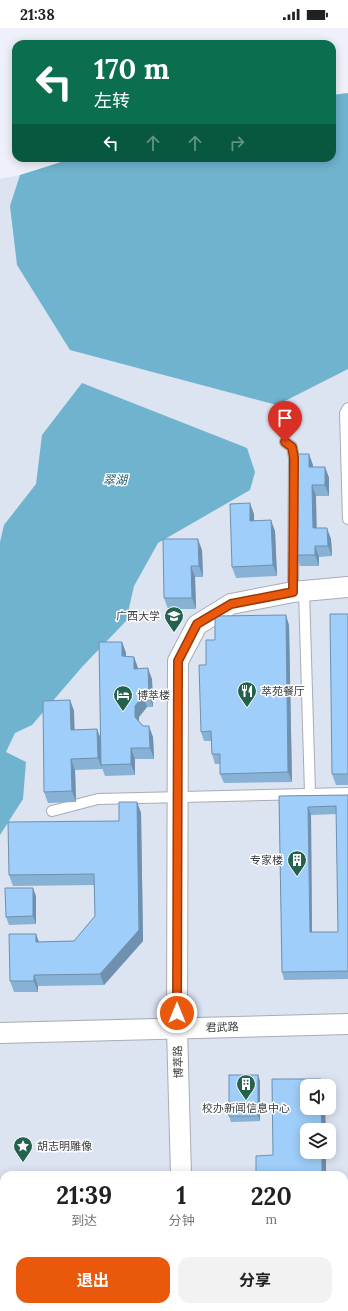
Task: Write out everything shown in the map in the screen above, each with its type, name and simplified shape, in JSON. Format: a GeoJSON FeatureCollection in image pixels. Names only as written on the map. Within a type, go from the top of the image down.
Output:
{"type":"FeatureCollection","features":[{"type":"Feature","properties":{"kind":"street","name":"博萃路"},"geometry":{"type":"LineString","coordinates":[[181,1171],[177,1028],[178,661],[197,624],[231,604],[298,592],[348,586]]}},
{"type":"Feature","properties":{"kind":"street","name":"君武路"},"geometry":{"type":"LineString","coordinates":[[0,1033],[348,1024]]}},
{"type":"Feature","properties":{"kind":"lane"},"geometry":{"type":"LineString","coordinates":[[348,408],[345,413],[348,519]]}},
{"type":"Feature","properties":{"kind":"lane"},"geometry":{"type":"LineString","coordinates":[[285,442],[292,447],[294,458],[298,592],[310,793]]}},
{"type":"Feature","properties":{"kind":"lane"},"geometry":{"type":"LineString","coordinates":[[52,811],[98,799],[348,793]]}},
{"type":"Feature","properties":{"kind":"shaded area","name":"广西大学"},"geometry":{"type":"Polygon","coordinates":[[[348,93],[348,1171],[0,1171],[0,179],[20,175],[61,162],[336,162],[336,94],[348,93]]]}},
{"type":"Feature","properties":{"kind":"water"},"geometry":{"type":"Polygon","coordinates":[[[348,93],[348,369],[277,405],[70,350],[17,265],[10,206],[20,175],[61,162],[336,162],[336,94],[348,93]]]}},
{"type":"Feature","properties":{"kind":"water","name":"翠湖"},"geometry":{"type":"Polygon","coordinates":[[[82,383],[247,448],[255,472],[250,490],[158,543],[134,586],[126,621],[82,667],[32,725],[15,733],[6,752],[26,762],[23,799],[0,835],[0,542],[4,525],[36,484],[42,435],[82,383]]]}},
{"type":"Feature","properties":{"kind":"building"},"geometry":{"type":"Polygon","coordinates":[[[294,454],[309,454],[309,467],[325,467],[325,485],[312,485],[313,528],[327,528],[328,546],[315,546],[315,555],[296,555],[294,454]]]}},
{"type":"Feature","properties":{"kind":"building"},"geometry":{"type":"Polygon","coordinates":[[[250,503],[250,521],[271,520],[273,565],[232,567],[230,504],[250,503]]]}},
{"type":"Feature","properties":{"kind":"building"},"geometry":{"type":"Polygon","coordinates":[[[163,539],[198,539],[199,566],[191,566],[192,598],[164,598],[163,539]]]}},
{"type":"Feature","properties":{"kind":"building"},"geometry":{"type":"Polygon","coordinates":[[[330,614],[348,614],[348,774],[332,774],[330,614]]]}},
{"type":"Feature","properties":{"kind":"building","name":"萃苑餐厅"},"geometry":{"type":"Polygon","coordinates":[[[286,615],[288,772],[220,774],[220,754],[212,754],[211,731],[201,732],[199,665],[206,665],[206,640],[215,640],[215,616],[286,615]]]}},
{"type":"Feature","properties":{"kind":"building","name":"博萃楼"},"geometry":{"type":"Polygon","coordinates":[[[99,642],[122,642],[122,656],[134,657],[134,669],[148,668],[149,696],[143,696],[135,706],[135,717],[143,726],[149,726],[150,748],[131,748],[131,764],[101,765],[99,642]]]}},
{"type":"Feature","properties":{"kind":"building"},"geometry":{"type":"Polygon","coordinates":[[[70,700],[71,730],[97,729],[98,758],[71,759],[72,791],[44,792],[43,701],[70,700]]]}},
{"type":"Feature","properties":{"kind":"building","name":"专家楼"},"geometry":{"type":"Polygon","coordinates":[[[348,795],[348,971],[282,972],[279,796],[348,795]],[[336,806],[308,807],[310,932],[338,932],[336,806]]]}},
{"type":"Feature","properties":{"kind":"building"},"geometry":{"type":"Polygon","coordinates":[[[119,802],[137,802],[139,930],[100,974],[34,975],[34,981],[10,981],[9,934],[36,934],[36,942],[74,941],[95,916],[94,874],[9,875],[8,822],[119,821],[119,802]]]}},
{"type":"Feature","properties":{"kind":"building"},"geometry":{"type":"Polygon","coordinates":[[[5,888],[33,888],[33,916],[6,917],[5,888]]]}},
{"type":"Feature","properties":{"kind":"building","name":"校办新闻信息中心"},"geometry":{"type":"Polygon","coordinates":[[[229,1075],[258,1075],[258,1116],[229,1116],[229,1075]]]}},
{"type":"Feature","properties":{"kind":"building"},"geometry":{"type":"Polygon","coordinates":[[[272,1079],[300,1079],[300,1115],[321,1115],[322,1123],[300,1123],[300,1159],[322,1159],[322,1171],[256,1171],[256,1156],[273,1155],[272,1079]]]}},
{"type":"Feature","properties":{"kind":"place","name":"广西大学"},"geometry":{"type":"Point","coordinates":[174,633]}},
{"type":"Feature","properties":{"kind":"place","name":"萃苑餐厅"},"geometry":{"type":"Point","coordinates":[247,708]}},
{"type":"Feature","properties":{"kind":"place","name":"博萃楼"},"geometry":{"type":"Point","coordinates":[123,712]}},
{"type":"Feature","properties":{"kind":"place","name":"专家楼"},"geometry":{"type":"Point","coordinates":[297,877]}},
{"type":"Feature","properties":{"kind":"place","name":"校办新闻信息中心"},"geometry":{"type":"Point","coordinates":[246,1101]}},
{"type":"Feature","properties":{"kind":"place","name":"胡志明雕像"},"geometry":{"type":"Point","coordinates":[23,1163]}},
{"type":"Feature","properties":{"kind":"route"},"geometry":{"type":"LineString","coordinates":[[177,1013],[178,661],[197,624],[231,604],[293,592],[294,458],[292,447],[285,442]]}}]}
